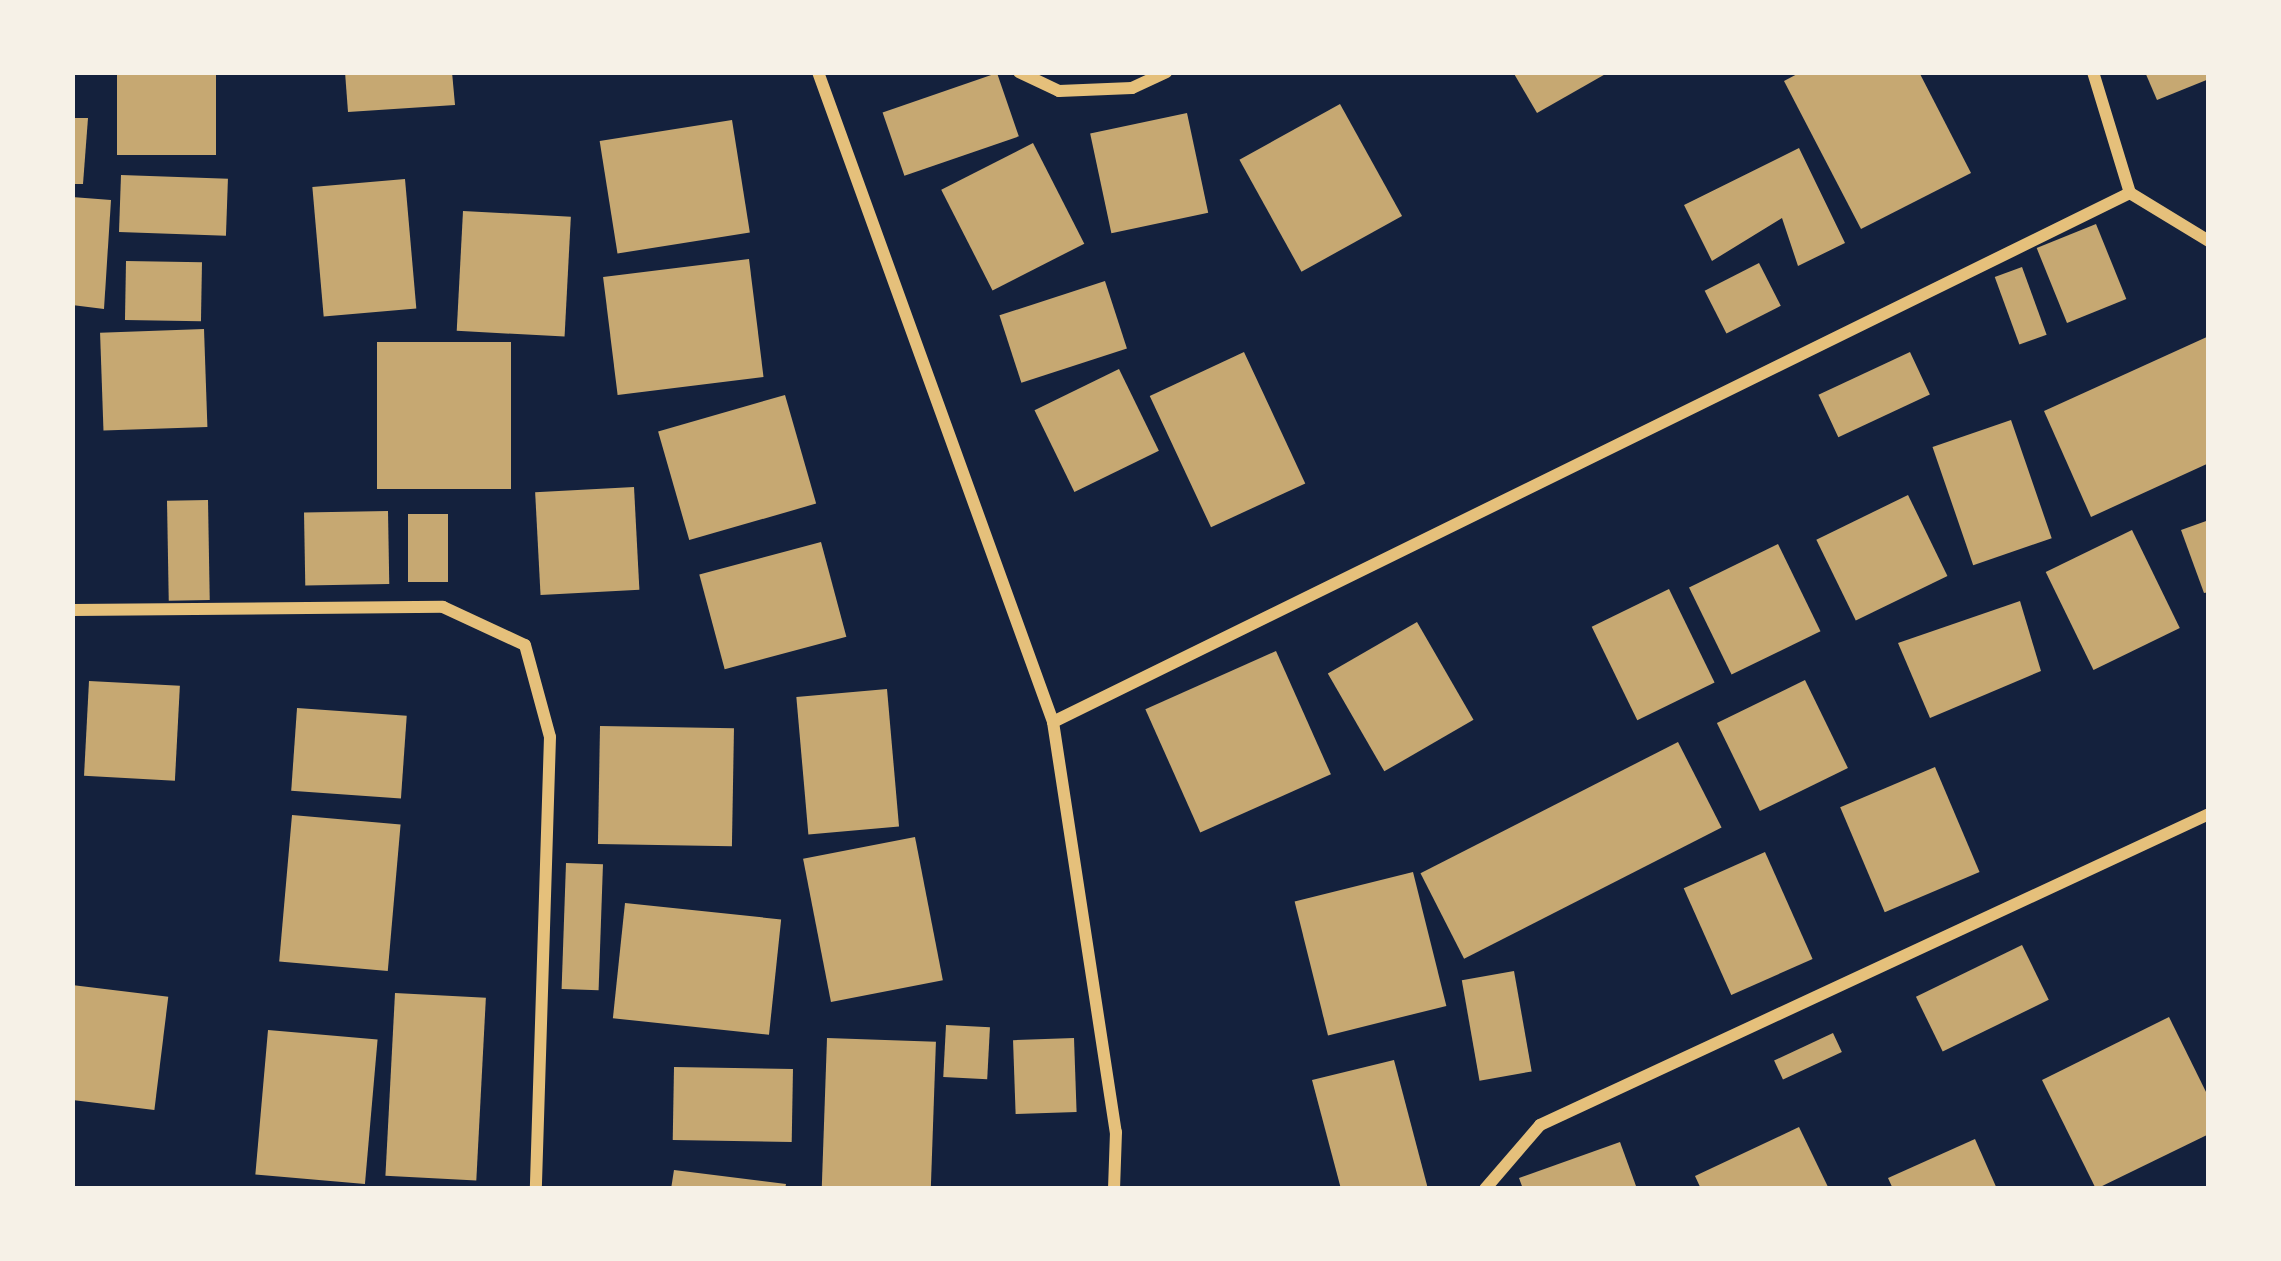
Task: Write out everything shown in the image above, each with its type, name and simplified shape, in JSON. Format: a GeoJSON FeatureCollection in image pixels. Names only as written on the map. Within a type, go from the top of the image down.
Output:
{"type":"FeatureCollection","features":[{"type":"Feature","properties":{"kind":"street"},"geometry":{"type":"LineString","coordinates":[[818,72],[1053,722],[1116,1132],[1114,1189]]}},
{"type":"Feature","properties":{"kind":"street"},"geometry":{"type":"LineString","coordinates":[[1019,72],[1059,91],[1132,88],[1166,72]]}},
{"type":"Feature","properties":{"kind":"street"},"geometry":{"type":"LineString","coordinates":[[2093,72],[2130,193],[2209,241]]}},
{"type":"Feature","properties":{"kind":"street"},"geometry":{"type":"LineString","coordinates":[[1053,722],[2130,193]]}},
{"type":"Feature","properties":{"kind":"street"},"geometry":{"type":"LineString","coordinates":[[72,610],[443,607],[525,645],[550,737],[536,1189]]}},
{"type":"Feature","properties":{"kind":"street"},"geometry":{"type":"LineString","coordinates":[[1485,1189],[1540,1125],[2209,814]]}},
{"type":"Feature","properties":{"kind":"building"},"geometry":{"type":"Polygon","coordinates":[[[117,72],[216,72],[216,155],[117,155],[117,72]]]}},
{"type":"Feature","properties":{"kind":"building"},"geometry":{"type":"Polygon","coordinates":[[[345,72],[452,72],[455,105],[348,112],[345,72]]]}},
{"type":"Feature","properties":{"kind":"building"},"geometry":{"type":"Polygon","coordinates":[[[1513,72],[1609,72],[1537,113],[1513,72]]]}},
{"type":"Feature","properties":{"kind":"building"},"geometry":{"type":"Polygon","coordinates":[[[1801,72],[1919,72],[1971,173],[1861,229],[1784,81],[1801,72]]]}},
{"type":"Feature","properties":{"kind":"building"},"geometry":{"type":"Polygon","coordinates":[[[2145,72],[2209,72],[2209,79],[2157,100],[2145,72]]]}},
{"type":"Feature","properties":{"kind":"building"},"geometry":{"type":"Polygon","coordinates":[[[997,73],[1019,136],[904,176],[883,112],[997,73]]]}},
{"type":"Feature","properties":{"kind":"building"},"geometry":{"type":"Polygon","coordinates":[[[1340,104],[1402,216],[1301,272],[1239,160],[1340,104]]]}},
{"type":"Feature","properties":{"kind":"building"},"geometry":{"type":"Polygon","coordinates":[[[1187,113],[1208,213],[1111,233],[1090,134],[1187,113]]]}},
{"type":"Feature","properties":{"kind":"building"},"geometry":{"type":"Polygon","coordinates":[[[72,118],[88,118],[83,184],[72,184],[72,118]]]}},
{"type":"Feature","properties":{"kind":"building"},"geometry":{"type":"Polygon","coordinates":[[[732,120],[750,233],[617,254],[600,141],[732,120]]]}},
{"type":"Feature","properties":{"kind":"building"},"geometry":{"type":"Polygon","coordinates":[[[1033,143],[1084,244],[993,290],[941,190],[1033,143]]]}},
{"type":"Feature","properties":{"kind":"building"},"geometry":{"type":"Polygon","coordinates":[[[1799,148],[1845,243],[1798,266],[1782,218],[1712,261],[1684,205],[1799,148]]]}},
{"type":"Feature","properties":{"kind":"building"},"geometry":{"type":"Polygon","coordinates":[[[121,175],[228,179],[226,236],[119,232],[121,175]]]}},
{"type":"Feature","properties":{"kind":"building"},"geometry":{"type":"Polygon","coordinates":[[[405,179],[416,309],[324,317],[312,187],[405,179]]]}},
{"type":"Feature","properties":{"kind":"building"},"geometry":{"type":"Polygon","coordinates":[[[72,197],[111,200],[104,309],[72,305],[72,197]]]}},
{"type":"Feature","properties":{"kind":"building"},"geometry":{"type":"Polygon","coordinates":[[[463,211],[571,217],[565,336],[457,331],[463,211]]]}},
{"type":"Feature","properties":{"kind":"building"},"geometry":{"type":"Polygon","coordinates":[[[2096,224],[2126,299],[2067,323],[2037,248],[2096,224]]]}},
{"type":"Feature","properties":{"kind":"building"},"geometry":{"type":"Polygon","coordinates":[[[749,259],[764,377],[618,395],[603,277],[749,259]]]}},
{"type":"Feature","properties":{"kind":"building"},"geometry":{"type":"Polygon","coordinates":[[[126,261],[202,262],[201,321],[125,320],[126,261]]]}},
{"type":"Feature","properties":{"kind":"building"},"geometry":{"type":"Polygon","coordinates":[[[1759,263],[1781,306],[1726,333],[1705,291],[1759,263]]]}},
{"type":"Feature","properties":{"kind":"building"},"geometry":{"type":"Polygon","coordinates":[[[2022,267],[2047,335],[2019,345],[1995,277],[2022,267]]]}},
{"type":"Feature","properties":{"kind":"building"},"geometry":{"type":"Polygon","coordinates":[[[1105,281],[1127,349],[1021,383],[999,315],[1105,281]]]}},
{"type":"Feature","properties":{"kind":"building"},"geometry":{"type":"Polygon","coordinates":[[[204,329],[207,427],[103,431],[100,333],[204,329]]]}},
{"type":"Feature","properties":{"kind":"building"},"geometry":{"type":"Polygon","coordinates":[[[2209,336],[2209,463],[2091,517],[2044,411],[2209,336]]]}},
{"type":"Feature","properties":{"kind":"building"},"geometry":{"type":"Polygon","coordinates":[[[377,342],[511,342],[511,489],[377,489],[377,342]]]}},
{"type":"Feature","properties":{"kind":"building"},"geometry":{"type":"Polygon","coordinates":[[[1244,352],[1305,483],[1211,527],[1150,396],[1244,352]]]}},
{"type":"Feature","properties":{"kind":"building"},"geometry":{"type":"Polygon","coordinates":[[[1910,352],[1930,395],[1838,437],[1818,395],[1910,352]]]}},
{"type":"Feature","properties":{"kind":"building"},"geometry":{"type":"Polygon","coordinates":[[[1119,369],[1159,451],[1074,492],[1035,410],[1119,369]]]}},
{"type":"Feature","properties":{"kind":"building"},"geometry":{"type":"Polygon","coordinates":[[[785,395],[816,504],[689,540],[658,431],[785,395]]]}},
{"type":"Feature","properties":{"kind":"building"},"geometry":{"type":"Polygon","coordinates":[[[2011,420],[2052,538],[1973,565],[1933,447],[2011,420]]]}},
{"type":"Feature","properties":{"kind":"building"},"geometry":{"type":"Polygon","coordinates":[[[634,487],[639,590],[541,595],[535,492],[634,487]]]}},
{"type":"Feature","properties":{"kind":"building"},"geometry":{"type":"Polygon","coordinates":[[[1908,495],[1947,576],[1856,621],[1816,540],[1908,495]]]}},
{"type":"Feature","properties":{"kind":"building"},"geometry":{"type":"Polygon","coordinates":[[[208,500],[210,600],[169,601],[167,501],[208,500]]]}},
{"type":"Feature","properties":{"kind":"building"},"geometry":{"type":"Polygon","coordinates":[[[388,511],[389,584],[305,585],[304,512],[388,511]]]}},
{"type":"Feature","properties":{"kind":"building"},"geometry":{"type":"Polygon","coordinates":[[[408,514],[448,514],[448,582],[408,582],[408,514]]]}},
{"type":"Feature","properties":{"kind":"building"},"geometry":{"type":"Polygon","coordinates":[[[2209,520],[2209,592],[2204,593],[2181,530],[2209,520]]]}},
{"type":"Feature","properties":{"kind":"building"},"geometry":{"type":"Polygon","coordinates":[[[2132,530],[2180,628],[2093,670],[2046,572],[2132,530]]]}},
{"type":"Feature","properties":{"kind":"building"},"geometry":{"type":"Polygon","coordinates":[[[821,542],[846,637],[725,669],[699,575],[821,542]]]}},
{"type":"Feature","properties":{"kind":"building"},"geometry":{"type":"Polygon","coordinates":[[[1778,544],[1821,631],[1732,675],[1689,587],[1778,544]]]}},
{"type":"Feature","properties":{"kind":"building"},"geometry":{"type":"Polygon","coordinates":[[[1669,589],[1715,682],[1637,720],[1592,627],[1669,589]]]}},
{"type":"Feature","properties":{"kind":"building"},"geometry":{"type":"Polygon","coordinates":[[[2020,601],[2041,671],[1930,718],[1898,643],[2020,601]]]}},
{"type":"Feature","properties":{"kind":"building"},"geometry":{"type":"Polygon","coordinates":[[[1417,622],[1474,720],[1384,771],[1328,674],[1417,622]]]}},
{"type":"Feature","properties":{"kind":"building"},"geometry":{"type":"Polygon","coordinates":[[[1276,651],[1331,774],[1200,832],[1145,709],[1276,651]]]}},
{"type":"Feature","properties":{"kind":"building"},"geometry":{"type":"Polygon","coordinates":[[[1805,680],[1848,768],[1760,811],[1717,723],[1805,680]]]}},
{"type":"Feature","properties":{"kind":"building"},"geometry":{"type":"Polygon","coordinates":[[[89,681],[180,686],[175,781],[84,776],[89,681]]]}},
{"type":"Feature","properties":{"kind":"building"},"geometry":{"type":"Polygon","coordinates":[[[887,689],[899,826],[808,834],[796,697],[887,689]]]}},
{"type":"Feature","properties":{"kind":"building"},"geometry":{"type":"Polygon","coordinates":[[[297,708],[407,716],[401,798],[291,791],[297,708]]]}},
{"type":"Feature","properties":{"kind":"building"},"geometry":{"type":"Polygon","coordinates":[[[600,726],[734,728],[732,846],[598,844],[600,726]]]}},
{"type":"Feature","properties":{"kind":"building"},"geometry":{"type":"Polygon","coordinates":[[[1678,742],[1722,828],[1464,959],[1420,873],[1678,742]]]}},
{"type":"Feature","properties":{"kind":"building"},"geometry":{"type":"Polygon","coordinates":[[[1935,767],[1980,872],[1885,912],[1840,807],[1935,767]]]}},
{"type":"Feature","properties":{"kind":"building"},"geometry":{"type":"Polygon","coordinates":[[[292,815],[401,824],[388,971],[279,961],[292,815]]]}},
{"type":"Feature","properties":{"kind":"building"},"geometry":{"type":"Polygon","coordinates":[[[915,837],[943,980],[831,1002],[803,859],[915,837]]]}},
{"type":"Feature","properties":{"kind":"building"},"geometry":{"type":"Polygon","coordinates":[[[1765,852],[1813,959],[1731,995],[1684,888],[1765,852]]]}},
{"type":"Feature","properties":{"kind":"building"},"geometry":{"type":"Polygon","coordinates":[[[566,863],[603,864],[599,990],[562,989],[566,863]]]}},
{"type":"Feature","properties":{"kind":"building"},"geometry":{"type":"Polygon","coordinates":[[[1413,872],[1446,1006],[1328,1035],[1295,902],[1413,872]]]}},
{"type":"Feature","properties":{"kind":"building"},"geometry":{"type":"Polygon","coordinates":[[[625,903],[781,919],[769,1035],[613,1018],[625,903]]]}},
{"type":"Feature","properties":{"kind":"building"},"geometry":{"type":"Polygon","coordinates":[[[2022,945],[2049,1000],[1943,1052],[1916,997],[2022,945]]]}},
{"type":"Feature","properties":{"kind":"building"},"geometry":{"type":"Polygon","coordinates":[[[1514,971],[1532,1071],[1480,1081],[1462,980],[1514,971]]]}},
{"type":"Feature","properties":{"kind":"building"},"geometry":{"type":"Polygon","coordinates":[[[72,985],[168,997],[154,1110],[72,1100],[72,985]]]}},
{"type":"Feature","properties":{"kind":"building"},"geometry":{"type":"Polygon","coordinates":[[[395,993],[486,998],[476,1181],[385,1176],[395,993]]]}},
{"type":"Feature","properties":{"kind":"building"},"geometry":{"type":"Polygon","coordinates":[[[2169,1017],[2209,1098],[2209,1134],[2096,1189],[2042,1080],[2169,1017]]]}},
{"type":"Feature","properties":{"kind":"building"},"geometry":{"type":"Polygon","coordinates":[[[946,1025],[990,1027],[987,1079],[943,1077],[946,1025]]]}},
{"type":"Feature","properties":{"kind":"building"},"geometry":{"type":"Polygon","coordinates":[[[268,1030],[378,1040],[365,1184],[255,1174],[268,1030]]]}},
{"type":"Feature","properties":{"kind":"building"},"geometry":{"type":"Polygon","coordinates":[[[1833,1033],[1842,1052],[1783,1080],[1774,1060],[1833,1033]]]}},
{"type":"Feature","properties":{"kind":"building"},"geometry":{"type":"Polygon","coordinates":[[[827,1038],[936,1042],[931,1189],[822,1189],[827,1038]]]}},
{"type":"Feature","properties":{"kind":"building"},"geometry":{"type":"Polygon","coordinates":[[[1074,1038],[1077,1112],[1016,1114],[1013,1040],[1074,1038]]]}},
{"type":"Feature","properties":{"kind":"building"},"geometry":{"type":"Polygon","coordinates":[[[1394,1060],[1428,1189],[1341,1189],[1312,1080],[1394,1060]]]}},
{"type":"Feature","properties":{"kind":"building"},"geometry":{"type":"Polygon","coordinates":[[[674,1067],[793,1069],[792,1142],[673,1140],[674,1067]]]}},
{"type":"Feature","properties":{"kind":"building"},"geometry":{"type":"Polygon","coordinates":[[[1799,1127],[1829,1189],[1701,1189],[1695,1176],[1799,1127]]]}},
{"type":"Feature","properties":{"kind":"building"},"geometry":{"type":"Polygon","coordinates":[[[1975,1139],[1997,1189],[1893,1189],[1888,1178],[1975,1139]]]}},
{"type":"Feature","properties":{"kind":"building"},"geometry":{"type":"Polygon","coordinates":[[[1620,1142],[1636,1186],[1523,1189],[1519,1178],[1620,1142]]]}},
{"type":"Feature","properties":{"kind":"building"},"geometry":{"type":"Polygon","coordinates":[[[674,1170],[786,1184],[785,1189],[671,1189],[674,1170]]]}}]}
